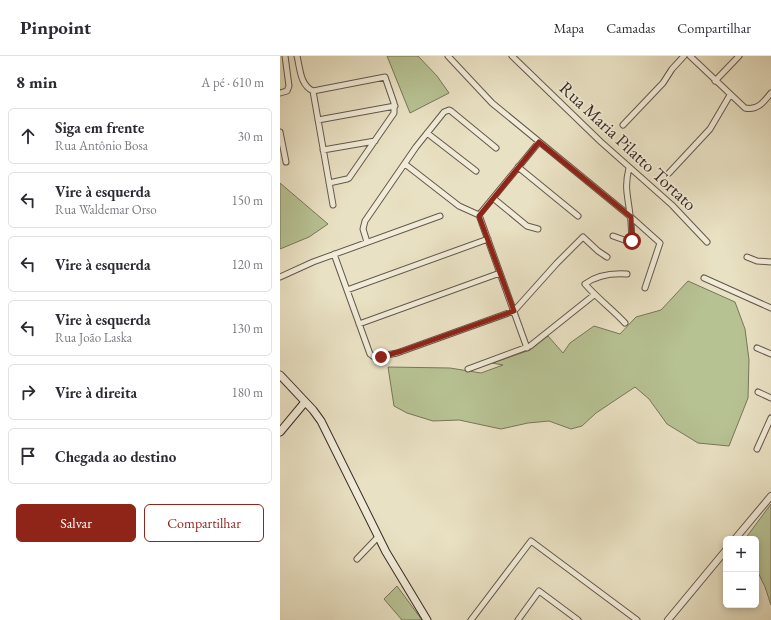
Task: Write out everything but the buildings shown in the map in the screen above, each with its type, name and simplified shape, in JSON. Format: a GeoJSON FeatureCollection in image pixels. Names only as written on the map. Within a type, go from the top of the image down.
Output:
{"type":"FeatureCollection","features":[{"type":"Feature","properties":{"kind":"main road"},"geometry":{"type":"LineString","coordinates":[[280,375],[306,402],[324,426],[378,537],[427,620]]}},
{"type":"Feature","properties":{"kind":"main road"},"geometry":{"type":"LineString","coordinates":[[280,432],[306,402]]}},
{"type":"Feature","properties":{"kind":"street"},"geometry":{"type":"LineString","coordinates":[[280,93],[287,91],[289,86],[285,56]]}},
{"type":"Feature","properties":{"kind":"street"},"geometry":{"type":"LineString","coordinates":[[297,56],[303,81],[308,88],[313,91],[385,78],[395,106],[394,113],[350,178],[329,183]]}},
{"type":"Feature","properties":{"kind":"street"},"geometry":{"type":"LineString","coordinates":[[448,56],[492,103],[631,217],[660,243],[645,288]]}},
{"type":"Feature","properties":{"kind":"street","name":"Rua Maria Pilatto Tortato"},"geometry":{"type":"LineString","coordinates":[[512,56],[629,168],[672,205],[707,242]]}},
{"type":"Feature","properties":{"kind":"street"},"geometry":{"type":"LineString","coordinates":[[623,125],[664,84],[672,69],[684,56]]}},
{"type":"Feature","properties":{"kind":"street"},"geometry":{"type":"LineString","coordinates":[[715,81],[739,56]]}},
{"type":"Feature","properties":{"kind":"street"},"geometry":{"type":"LineString","coordinates":[[692,57],[715,81],[745,108],[749,109],[757,107],[762,104],[771,93]]}},
{"type":"Feature","properties":{"kind":"street"},"geometry":{"type":"LineString","coordinates":[[313,91],[333,205]]}},
{"type":"Feature","properties":{"kind":"street"},"geometry":{"type":"LineString","coordinates":[[669,173],[710,129],[730,95]]}},
{"type":"Feature","properties":{"kind":"street"},"geometry":{"type":"LineString","coordinates":[[318,120],[395,106]]}},
{"type":"Feature","properties":{"kind":"street"},"geometry":{"type":"LineString","coordinates":[[367,242],[363,229],[365,221],[427,132],[444,112],[449,110],[496,148]]}},
{"type":"Feature","properties":{"kind":"street"},"geometry":{"type":"LineString","coordinates":[[280,132],[286,162]]}},
{"type":"Feature","properties":{"kind":"street"},"geometry":{"type":"LineString","coordinates":[[427,132],[476,171]]}},
{"type":"Feature","properties":{"kind":"street"},"geometry":{"type":"LineString","coordinates":[[323,150],[375,141]]}},
{"type":"Feature","properties":{"kind":"street"},"geometry":{"type":"LineString","coordinates":[[479,216],[539,142]]}},
{"type":"Feature","properties":{"kind":"street"},"geometry":{"type":"LineString","coordinates":[[404,164],[459,206],[479,216],[527,348]]}},
{"type":"Feature","properties":{"kind":"street"},"geometry":{"type":"LineString","coordinates":[[518,167],[578,216]]}},
{"type":"Feature","properties":{"kind":"street"},"geometry":{"type":"LineString","coordinates":[[613,236],[631,242],[631,217],[626,192],[629,168]]}},
{"type":"Feature","properties":{"kind":"street"},"geometry":{"type":"LineString","coordinates":[[493,198],[527,226],[538,229]]}},
{"type":"Feature","properties":{"kind":"street"},"geometry":{"type":"LineString","coordinates":[[280,278],[334,254],[440,216]]}},
{"type":"Feature","properties":{"kind":"street"},"geometry":{"type":"LineString","coordinates":[[334,254],[370,354],[374,357],[397,353],[514,311],[557,263],[583,237],[607,257]]}},
{"type":"Feature","properties":{"kind":"street"},"geometry":{"type":"LineString","coordinates":[[347,290],[488,239]]}},
{"type":"Feature","properties":{"kind":"street"},"geometry":{"type":"LineString","coordinates":[[747,257],[757,262],[771,262]]}},
{"type":"Feature","properties":{"kind":"street"},"geometry":{"type":"LineString","coordinates":[[359,324],[500,273]]}},
{"type":"Feature","properties":{"kind":"street"},"geometry":{"type":"LineString","coordinates":[[625,323],[585,284],[588,281],[604,275],[627,274]]}},
{"type":"Feature","properties":{"kind":"street"},"geometry":{"type":"LineString","coordinates":[[704,278],[771,308]]}},
{"type":"Feature","properties":{"kind":"street"},"geometry":{"type":"LineString","coordinates":[[468,369],[527,348],[594,294]]}},
{"type":"Feature","properties":{"kind":"street"},"geometry":{"type":"LineString","coordinates":[[757,348],[771,354]]}},
{"type":"Feature","properties":{"kind":"street"},"geometry":{"type":"LineString","coordinates":[[758,392],[771,398]]}},
{"type":"Feature","properties":{"kind":"street"},"geometry":{"type":"LineString","coordinates":[[757,449],[771,418]]}},
{"type":"Feature","properties":{"kind":"street"},"geometry":{"type":"LineString","coordinates":[[738,536],[771,496]]}},
{"type":"Feature","properties":{"kind":"street"},"geometry":{"type":"LineString","coordinates":[[357,559],[378,537]]}},
{"type":"Feature","properties":{"kind":"street"},"geometry":{"type":"LineString","coordinates":[[471,620],[531,541],[637,620]]}},
{"type":"Feature","properties":{"kind":"street"},"geometry":{"type":"LineString","coordinates":[[668,620],[723,554]]}},
{"type":"Feature","properties":{"kind":"street"},"geometry":{"type":"LineString","coordinates":[[520,619],[539,591],[578,620]]}},
{"type":"Feature","properties":{"kind":"green space"},"geometry":{"type":"Polygon","coordinates":[[[387,56],[418,56],[437,76],[449,93],[410,113],[387,56]]]}},
{"type":"Feature","properties":{"kind":"green space"},"geometry":{"type":"Polygon","coordinates":[[[280,183],[328,224],[309,237],[280,249],[280,183]]]}},
{"type":"Feature","properties":{"kind":"green space"},"geometry":{"type":"Polygon","coordinates":[[[688,281],[735,302],[745,329],[749,360],[748,398],[729,446],[698,443],[667,424],[649,399],[635,387],[596,413],[582,426],[571,429],[549,421],[528,423],[501,429],[459,420],[433,421],[407,413],[394,406],[388,367],[450,368],[481,373],[503,365],[492,363],[530,350],[548,336],[563,353],[570,343],[594,326],[620,334],[636,317],[661,310],[688,281]]]}},
{"type":"Feature","properties":{"kind":"green space"},"geometry":{"type":"Polygon","coordinates":[[[771,504],[771,605],[759,574],[759,536],[747,536],[771,504]]]}},
{"type":"Feature","properties":{"kind":"green space"},"geometry":{"type":"Polygon","coordinates":[[[397,586],[422,620],[402,620],[384,599],[397,586]]]}},
{"type":"Feature","properties":{"kind":"route"},"geometry":{"type":"LineString","coordinates":[[381,357],[391,355],[514,311],[479,216],[539,142],[631,217],[632,241]]}}]}
